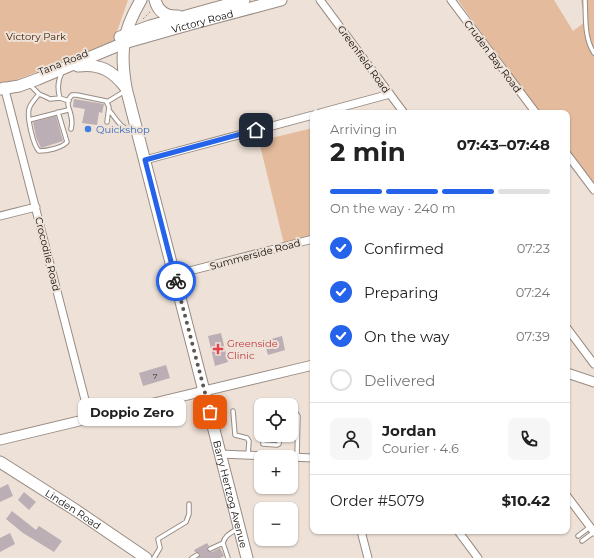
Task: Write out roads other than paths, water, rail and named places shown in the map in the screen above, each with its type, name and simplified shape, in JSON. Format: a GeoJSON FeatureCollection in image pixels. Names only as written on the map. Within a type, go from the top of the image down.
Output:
{"type":"FeatureCollection","features":[{"type":"Feature","properties":{"kind":"main road","name":"Barry Hertzog Avenue"},"geometry":{"type":"LineString","coordinates":[[141,0],[132,16],[124,39],[123,69],[126,90],[246,558]]}},
{"type":"Feature","properties":{"kind":"main road","name":"Victory Road"},"geometry":{"type":"LineString","coordinates":[[124,39],[187,15],[244,0]]}},
{"type":"Feature","properties":{"kind":"main road","name":"Victory Road"},"geometry":{"type":"LineString","coordinates":[[124,39],[191,24],[279,0]]}},
{"type":"Feature","properties":{"kind":"main road"},"geometry":{"type":"LineString","coordinates":[[154,4],[164,14],[175,16],[187,15]]}},
{"type":"Feature","properties":{"kind":"main road","name":"Tana Road"},"geometry":{"type":"LineString","coordinates":[[2,88],[28,82],[66,68],[124,39]]}},
{"type":"Feature","properties":{"kind":"main road","name":"Tana Road"},"geometry":{"type":"LineString","coordinates":[[2,88],[124,39]]}},
{"type":"Feature","properties":{"kind":"main road"},"geometry":{"type":"LineString","coordinates":[[66,68],[84,65],[103,68],[115,75],[126,90]]}},
{"type":"Feature","properties":{"kind":"main road","name":"Linden Road"},"geometry":{"type":"LineString","coordinates":[[0,462],[77,511],[146,558]]}},
{"type":"Feature","properties":{"kind":"street","name":"Cruden Bay Road"},"geometry":{"type":"LineString","coordinates":[[451,0],[534,110]]}},
{"type":"Feature","properties":{"kind":"street","name":"Greenfield Road"},"geometry":{"type":"LineString","coordinates":[[323,1],[402,110]]}},
{"type":"Feature","properties":{"kind":"street","name":"Crocodile Road"},"geometry":{"type":"LineString","coordinates":[[2,88],[36,207],[90,419]]}},
{"type":"Feature","properties":{"kind":"street"},"geometry":{"type":"LineString","coordinates":[[331,110],[390,94]]}},
{"type":"Feature","properties":{"kind":"street"},"geometry":{"type":"LineString","coordinates":[[145,160],[310,116]]}},
{"type":"Feature","properties":{"kind":"street"},"geometry":{"type":"LineString","coordinates":[[570,158],[594,190]]}},
{"type":"Feature","properties":{"kind":"street"},"geometry":{"type":"LineString","coordinates":[[0,216],[36,207]]}},
{"type":"Feature","properties":{"kind":"street","name":"Summerside Road"},"geometry":{"type":"LineString","coordinates":[[174,275],[310,240]]}},
{"type":"Feature","properties":{"kind":"street"},"geometry":{"type":"LineString","coordinates":[[570,332],[594,364]]}},
{"type":"Feature","properties":{"kind":"street"},"geometry":{"type":"LineString","coordinates":[[0,440],[310,366]]}},
{"type":"Feature","properties":{"kind":"street"},"geometry":{"type":"LineString","coordinates":[[570,374],[593,381]]}},
{"type":"Feature","properties":{"kind":"street"},"geometry":{"type":"LineString","coordinates":[[220,454],[254,455]]}},
{"type":"Feature","properties":{"kind":"street"},"geometry":{"type":"LineString","coordinates":[[298,456],[310,458]]}},
{"type":"Feature","properties":{"kind":"street"},"geometry":{"type":"LineString","coordinates":[[570,500],[593,530]]}},
{"type":"Feature","properties":{"kind":"street"},"geometry":{"type":"LineString","coordinates":[[362,534],[368,558]]}},
{"type":"Feature","properties":{"kind":"street"},"geometry":{"type":"LineString","coordinates":[[460,534],[478,558]]}},
{"type":"Feature","properties":{"kind":"lane"},"geometry":{"type":"LineString","coordinates":[[585,0],[588,39],[594,53]]}},
{"type":"Feature","properties":{"kind":"lane"},"geometry":{"type":"LineString","coordinates":[[60,98],[58,92],[59,80],[66,68]]}},
{"type":"Feature","properties":{"kind":"lane"},"geometry":{"type":"LineString","coordinates":[[28,82],[39,94],[50,99],[60,98],[69,101]]}},
{"type":"Feature","properties":{"kind":"lane"},"geometry":{"type":"LineString","coordinates":[[107,102],[126,90]]}},
{"type":"Feature","properties":{"kind":"lane"},"geometry":{"type":"LineString","coordinates":[[39,94],[29,108],[29,120],[37,149],[39,151],[46,151],[63,146],[67,142],[58,112]]}},
{"type":"Feature","properties":{"kind":"lane"},"geometry":{"type":"LineString","coordinates":[[71,129],[71,116],[68,110],[70,96],[77,95],[105,100],[109,110],[107,122]]}},
{"type":"Feature","properties":{"kind":"lane"},"geometry":{"type":"LineString","coordinates":[[29,120],[68,110]]}},
{"type":"Feature","properties":{"kind":"lane"},"geometry":{"type":"LineString","coordinates":[[109,110],[124,128],[138,133]]}},
{"type":"Feature","properties":{"kind":"lane"},"geometry":{"type":"LineString","coordinates":[[233,411],[234,433],[237,436],[247,438],[249,441],[248,455]]}},
{"type":"Feature","properties":{"kind":"lane"},"geometry":{"type":"LineString","coordinates":[[262,442],[264,445],[277,445],[279,442]]}},
{"type":"Feature","properties":{"kind":"lane"},"geometry":{"type":"LineString","coordinates":[[154,558],[160,548],[158,539],[186,522],[189,514],[189,504]]}},
{"type":"Feature","properties":{"kind":"lane"},"geometry":{"type":"LineString","coordinates":[[228,558],[223,543],[224,538],[239,528]]}},
{"type":"Feature","properties":{"kind":"lane"},"geometry":{"type":"LineString","coordinates":[[578,536],[593,530]]}},
{"type":"Feature","properties":{"kind":"lane"},"geometry":{"type":"LineString","coordinates":[[582,541],[593,530]]}},
{"type":"Feature","properties":{"kind":"lane"},"geometry":{"type":"LineString","coordinates":[[210,548],[223,543]]}},
{"type":"Feature","properties":{"kind":"lane"},"geometry":{"type":"LineString","coordinates":[[192,558],[196,555]]}},
{"type":"Feature","properties":{"kind":"place","name":"Quickshop"},"geometry":{"type":"Point","coordinates":[88,129]}},
{"type":"Feature","properties":{"kind":"place","name":"Greenside Clinic"},"geometry":{"type":"Point","coordinates":[218,349]}},
{"type":"Feature","properties":{"kind":"place","name":"Doppio Zero"},"geometry":{"type":"Point","coordinates":[210,412]}},
{"type":"Feature","properties":{"kind":"park label","name":"Victory Park"},"geometry":{"type":"Point","coordinates":[36,36]}}]}
